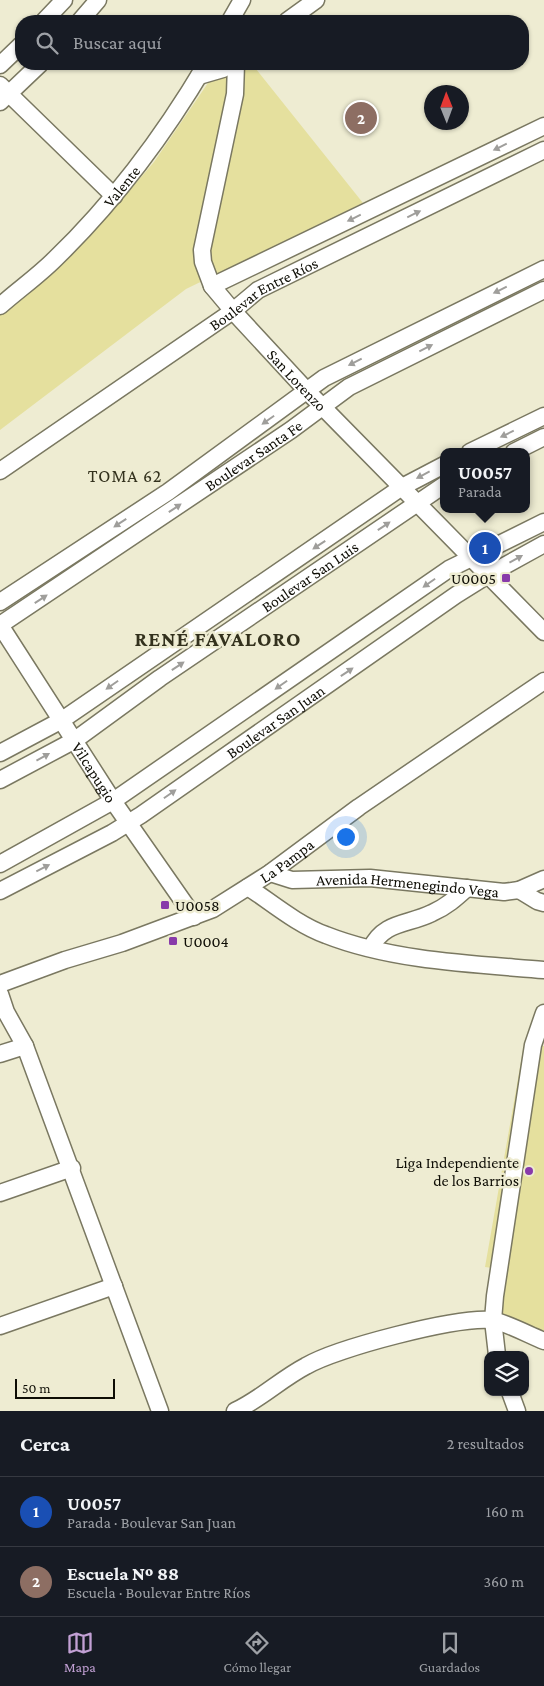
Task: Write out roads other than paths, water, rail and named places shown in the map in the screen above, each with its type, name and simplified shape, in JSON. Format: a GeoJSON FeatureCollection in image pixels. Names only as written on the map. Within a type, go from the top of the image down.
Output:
{"type":"FeatureCollection","features":[{"type":"Feature","properties":{"kind":"street"},"geometry":{"type":"LineString","coordinates":[[50,15],[64,0]]}},
{"type":"Feature","properties":{"kind":"street"},"geometry":{"type":"LineString","coordinates":[[85,15],[98,0]]}},
{"type":"Feature","properties":{"kind":"street"},"geometry":{"type":"LineString","coordinates":[[233,15],[242,0]]}},
{"type":"Feature","properties":{"kind":"street"},"geometry":{"type":"LineString","coordinates":[[296,15],[316,0]]}},
{"type":"Feature","properties":{"kind":"street"},"geometry":{"type":"LineString","coordinates":[[0,65],[15,51]]}},
{"type":"Feature","properties":{"kind":"street"},"geometry":{"type":"LineString","coordinates":[[32,70],[3,93],[114,196]]}},
{"type":"Feature","properties":{"kind":"street","name":"Valente"},"geometry":{"type":"LineString","coordinates":[[0,306],[54,260],[114,196],[166,129],[202,70]]}},
{"type":"Feature","properties":{"kind":"street","name":"San Lorenzo"},"geometry":{"type":"LineString","coordinates":[[234,70],[235,94],[202,250],[203,262],[212,286],[307,391],[544,632]]}},
{"type":"Feature","properties":{"kind":"street","name":"Boulevar Entre Ríos"},"geometry":{"type":"LineString","coordinates":[[212,286],[544,126]]}},
{"type":"Feature","properties":{"kind":"street","name":"Boulevar Entre Ríos"},"geometry":{"type":"LineString","coordinates":[[0,470],[233,311],[258,290],[544,150]]}},
{"type":"Feature","properties":{"kind":"street","name":"Boulevar Santa Fe"},"geometry":{"type":"LineString","coordinates":[[0,602],[168,492],[324,378],[544,269]]}},
{"type":"Feature","properties":{"kind":"street","name":"Boulevar Santa Fe"},"geometry":{"type":"LineString","coordinates":[[0,625],[349,388],[544,290]]}},
{"type":"Feature","properties":{"kind":"street"},"geometry":{"type":"LineString","coordinates":[[478,448],[544,416]]}},
{"type":"Feature","properties":{"kind":"street"},"geometry":{"type":"LineString","coordinates":[[522,448],[544,437]]}},
{"type":"Feature","properties":{"kind":"street","name":"Boulevar San Luis"},"geometry":{"type":"LineString","coordinates":[[0,753],[62,720],[402,487],[440,467]]}},
{"type":"Feature","properties":{"kind":"street","name":"Boulevar San Luis"},"geometry":{"type":"LineString","coordinates":[[0,780],[75,740],[160,678],[440,488]]}},
{"type":"Feature","properties":{"kind":"street","name":"Boulevar San Juan"},"geometry":{"type":"LineString","coordinates":[[0,864],[113,801],[441,575],[471,557],[544,522]]}},
{"type":"Feature","properties":{"kind":"street","name":"Boulevar San Juan"},"geometry":{"type":"LineString","coordinates":[[0,891],[130,822],[488,574],[544,544]]}},
{"type":"Feature","properties":{"kind":"street","name":"Vilcapugio"},"geometry":{"type":"LineString","coordinates":[[0,625],[113,801],[130,822],[194,917]]}},
{"type":"Feature","properties":{"kind":"street","name":"La Pampa"},"geometry":{"type":"LineString","coordinates":[[0,984],[213,909],[270,873],[359,808],[544,681]]}},
{"type":"Feature","properties":{"kind":"street","name":"Avenida Hermenegindo Vega"},"geometry":{"type":"LineString","coordinates":[[270,873],[292,880],[370,878],[504,892],[519,890],[544,879]]}},
{"type":"Feature","properties":{"kind":"street"},"geometry":{"type":"LineString","coordinates":[[248,887],[325,935],[371,948],[397,955],[544,970]]}},
{"type":"Feature","properties":{"kind":"street"},"geometry":{"type":"LineString","coordinates":[[371,948],[377,936],[389,928],[431,914],[447,906],[467,888]]}},
{"type":"Feature","properties":{"kind":"street"},"geometry":{"type":"LineString","coordinates":[[519,890],[537,902],[544,903]]}},
{"type":"Feature","properties":{"kind":"street"},"geometry":{"type":"LineString","coordinates":[[0,994],[6,1012],[25,1046],[72,1168],[160,1411]]}},
{"type":"Feature","properties":{"kind":"street"},"geometry":{"type":"LineString","coordinates":[[497,1351],[493,1320],[533,1045],[544,1013]]}},
{"type":"Feature","properties":{"kind":"street"},"geometry":{"type":"LineString","coordinates":[[0,1054],[25,1046]]}},
{"type":"Feature","properties":{"kind":"street"},"geometry":{"type":"LineString","coordinates":[[0,1193],[72,1168]]}},
{"type":"Feature","properties":{"kind":"street"},"geometry":{"type":"LineString","coordinates":[[0,1326],[114,1286]]}},
{"type":"Feature","properties":{"kind":"street"},"geometry":{"type":"LineString","coordinates":[[235,1411],[271,1391],[305,1366],[331,1354],[466,1320],[493,1320],[544,1341]]}},
{"type":"Feature","properties":{"kind":"street"},"geometry":{"type":"LineString","coordinates":[[512,1396],[518,1411]]}},
{"type":"Feature","properties":{"kind":"place","name":"Escuela Nº 88"},"geometry":{"type":"Point","coordinates":[361,118]}},
{"type":"Feature","properties":{"kind":"place","name":"U0057"},"geometry":{"type":"Point","coordinates":[485,548]}},
{"type":"Feature","properties":{"kind":"place","name":"U0005"},"geometry":{"type":"Point","coordinates":[506,578]}},
{"type":"Feature","properties":{"kind":"place","name":"U0058"},"geometry":{"type":"Point","coordinates":[165,905]}},
{"type":"Feature","properties":{"kind":"place","name":"U0004"},"geometry":{"type":"Point","coordinates":[173,941]}},
{"type":"Feature","properties":{"kind":"place","name":"Liga Independiente de los Barrios"},"geometry":{"type":"Point","coordinates":[529,1171]}},
{"type":"Feature","properties":{"kind":"district","name":"TOMA 62"},"geometry":{"type":"Point","coordinates":[125,476]}},
{"type":"Feature","properties":{"kind":"district","name":"RENÉ FAVALORO"},"geometry":{"type":"Point","coordinates":[218,639]}}]}
